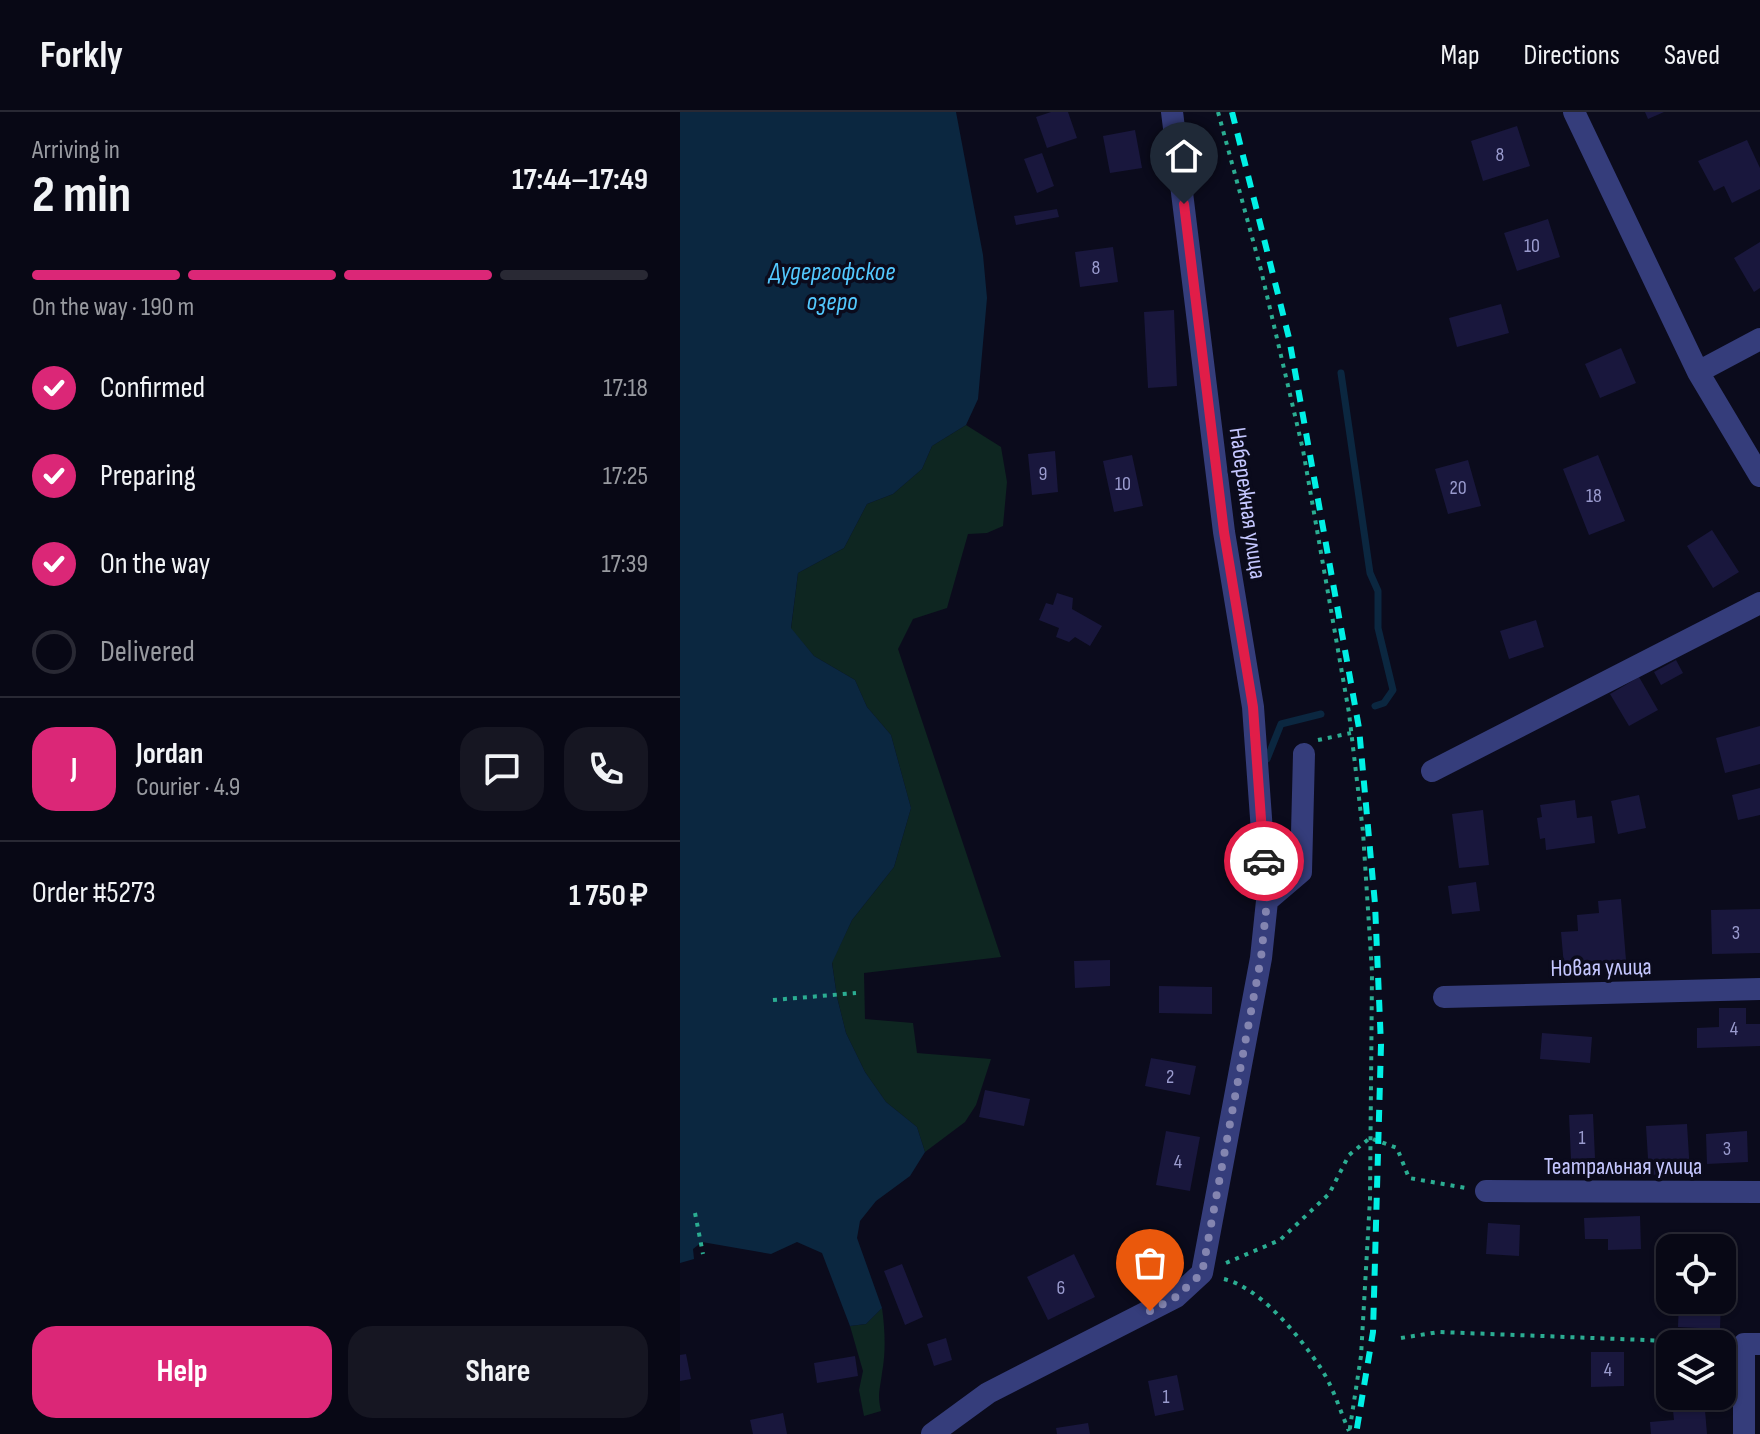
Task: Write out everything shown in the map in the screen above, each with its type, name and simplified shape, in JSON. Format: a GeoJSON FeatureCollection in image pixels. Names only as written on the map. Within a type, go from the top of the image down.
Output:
{"type":"FeatureCollection","features":[{"type":"Feature","properties":{"kind":"street","name":"Набережная улица"},"geometry":{"type":"LineString","coordinates":[[1172,112],[1224,532],[1253,707],[1267,901],[1261,958],[1202,1273]]}},
{"type":"Feature","properties":{"kind":"street"},"geometry":{"type":"LineString","coordinates":[[1574,112],[1698,372],[1760,476]]}},
{"type":"Feature","properties":{"kind":"street"},"geometry":{"type":"LineString","coordinates":[[1698,372],[1760,339]]}},
{"type":"Feature","properties":{"kind":"street"},"geometry":{"type":"LineString","coordinates":[[1432,771],[1760,603]]}},
{"type":"Feature","properties":{"kind":"street"},"geometry":{"type":"LineString","coordinates":[[1267,901],[1301,872],[1312,747]]}},
{"type":"Feature","properties":{"kind":"street","name":"Новая улица"},"geometry":{"type":"LineString","coordinates":[[1444,997],[1760,989]]}},
{"type":"Feature","properties":{"kind":"street","name":"Театральная улица"},"geometry":{"type":"LineString","coordinates":[[1486,1191],[1760,1192]]}},
{"type":"Feature","properties":{"kind":"street"},"geometry":{"type":"LineString","coordinates":[[932,1434],[988,1393],[1176,1297],[1202,1273]]}},
{"type":"Feature","properties":{"kind":"street"},"geometry":{"type":"LineString","coordinates":[[1744,1434],[1752,1344]]}},
{"type":"Feature","properties":{"kind":"path"},"geometry":{"type":"LineString","coordinates":[[1218,112],[1261,270],[1303,450],[1351,733],[1363,832],[1372,972],[1370,1138],[1361,1356],[1349,1434]]}},
{"type":"Feature","properties":{"kind":"path"},"geometry":{"type":"LineString","coordinates":[[1312,747],[1351,733]]}},
{"type":"Feature","properties":{"kind":"path"},"geometry":{"type":"LineString","coordinates":[[773,1000],[856,993]]}},
{"type":"Feature","properties":{"kind":"path"},"geometry":{"type":"LineString","coordinates":[[1370,1138],[1397,1148],[1409,1178],[1486,1191]]}},
{"type":"Feature","properties":{"kind":"path"},"geometry":{"type":"LineString","coordinates":[[1202,1273],[1280,1240],[1316,1209],[1329,1194],[1349,1155],[1370,1138]]}},
{"type":"Feature","properties":{"kind":"path"},"geometry":{"type":"LineString","coordinates":[[695,1213],[703,1254]]}},
{"type":"Feature","properties":{"kind":"path"},"geometry":{"type":"LineString","coordinates":[[1202,1273],[1236,1282],[1272,1308],[1322,1369],[1349,1434]]}},
{"type":"Feature","properties":{"kind":"path"},"geometry":{"type":"LineString","coordinates":[[1401,1338],[1439,1332],[1752,1344]]}},
{"type":"Feature","properties":{"kind":"green space"},"geometry":{"type":"Polygon","coordinates":[[[966,425],[1001,447],[1007,482],[1003,526],[987,533],[968,534],[947,608],[913,619],[898,649],[1001,957],[864,973],[865,1019],[913,1023],[917,1053],[991,1059],[976,1105],[965,1122],[925,1152],[917,1127],[886,1102],[865,1072],[846,1033],[832,962],[852,920],[894,867],[911,808],[891,735],[867,707],[855,680],[814,656],[791,629],[798,573],[844,548],[867,504],[893,494],[922,469],[932,446],[966,425]]]}},
{"type":"Feature","properties":{"kind":"green space"},"geometry":{"type":"Polygon","coordinates":[[[882,1308],[885,1349],[879,1392],[881,1411],[864,1416],[859,1390],[863,1371],[850,1326],[866,1324],[882,1308]]]}},
{"type":"Feature","properties":{"kind":"water","name":"Дудергофское озеро"},"geometry":{"type":"Polygon","coordinates":[[[680,112],[956,112],[983,255],[987,298],[978,399],[966,425],[932,446],[922,469],[893,494],[867,504],[844,548],[798,573],[791,628],[814,656],[855,680],[867,707],[891,735],[911,808],[894,867],[852,920],[832,963],[846,1033],[865,1072],[886,1102],[917,1127],[925,1152],[910,1176],[876,1201],[860,1221],[857,1238],[882,1308],[866,1324],[850,1326],[822,1253],[797,1242],[771,1254],[702,1242],[693,1249],[694,1259],[680,1263],[680,112]]]}},
{"type":"Feature","properties":{"kind":"building"},"geometry":{"type":"Polygon","coordinates":[[[1051,112],[1068,112],[1077,138],[1047,148],[1036,117],[1051,112]]]}},
{"type":"Feature","properties":{"kind":"building"},"geometry":{"type":"Polygon","coordinates":[[[1645,112],[1664,112],[1648,119],[1645,112]]]}},
{"type":"Feature","properties":{"kind":"building"},"geometry":{"type":"Polygon","coordinates":[[[1517,126],[1530,166],[1483,181],[1471,141],[1517,126]]]}},
{"type":"Feature","properties":{"kind":"building"},"geometry":{"type":"Polygon","coordinates":[[[1135,130],[1142,168],[1110,173],[1103,136],[1135,130]]]}},
{"type":"Feature","properties":{"kind":"building"},"geometry":{"type":"Polygon","coordinates":[[[1747,140],[1760,168],[1760,189],[1732,203],[1724,186],[1714,191],[1698,161],[1747,140]]]}},
{"type":"Feature","properties":{"kind":"building"},"geometry":{"type":"Polygon","coordinates":[[[1042,153],[1054,186],[1037,193],[1024,159],[1042,153]]]}},
{"type":"Feature","properties":{"kind":"building"},"geometry":{"type":"Polygon","coordinates":[[[1057,209],[1059,217],[1016,225],[1014,216],[1057,209]]]}},
{"type":"Feature","properties":{"kind":"building"},"geometry":{"type":"Polygon","coordinates":[[[1548,219],[1560,257],[1517,271],[1504,233],[1548,219]]]}},
{"type":"Feature","properties":{"kind":"building"},"geometry":{"type":"Polygon","coordinates":[[[1760,242],[1760,288],[1754,292],[1734,258],[1760,242]]]}},
{"type":"Feature","properties":{"kind":"building"},"geometry":{"type":"Polygon","coordinates":[[[1113,247],[1118,282],[1080,287],[1075,252],[1113,247]]]}},
{"type":"Feature","properties":{"kind":"building"},"geometry":{"type":"Polygon","coordinates":[[[1501,304],[1509,333],[1457,347],[1449,318],[1501,304]]]}},
{"type":"Feature","properties":{"kind":"building"},"geometry":{"type":"Polygon","coordinates":[[[1174,310],[1177,386],[1148,388],[1144,312],[1174,310]]]}},
{"type":"Feature","properties":{"kind":"building"},"geometry":{"type":"Polygon","coordinates":[[[1621,348],[1636,383],[1600,398],[1585,364],[1621,348]]]}},
{"type":"Feature","properties":{"kind":"building"},"geometry":{"type":"Polygon","coordinates":[[[1055,451],[1058,492],[1032,495],[1028,454],[1055,451]]]}},
{"type":"Feature","properties":{"kind":"building"},"geometry":{"type":"Polygon","coordinates":[[[1132,455],[1143,506],[1114,512],[1103,461],[1132,455]]]}},
{"type":"Feature","properties":{"kind":"building"},"geometry":{"type":"Polygon","coordinates":[[[1598,455],[1625,521],[1589,535],[1563,469],[1598,455]]]}},
{"type":"Feature","properties":{"kind":"building"},"geometry":{"type":"Polygon","coordinates":[[[1468,460],[1481,506],[1448,514],[1435,469],[1468,460]]]}},
{"type":"Feature","properties":{"kind":"building"},"geometry":{"type":"Polygon","coordinates":[[[1712,530],[1739,572],[1713,588],[1687,546],[1712,530]]]}},
{"type":"Feature","properties":{"kind":"building"},"geometry":{"type":"Polygon","coordinates":[[[1057,593],[1073,598],[1072,609],[1102,626],[1090,646],[1075,637],[1069,642],[1056,637],[1059,628],[1039,620],[1046,603],[1053,605],[1057,593]]]}},
{"type":"Feature","properties":{"kind":"building"},"geometry":{"type":"Polygon","coordinates":[[[1536,620],[1544,647],[1509,659],[1500,631],[1536,620]]]}},
{"type":"Feature","properties":{"kind":"building"},"geometry":{"type":"Polygon","coordinates":[[[1676,660],[1683,673],[1661,685],[1654,672],[1676,660]]]}},
{"type":"Feature","properties":{"kind":"building"},"geometry":{"type":"Polygon","coordinates":[[[1639,677],[1658,710],[1629,726],[1610,694],[1639,677]]]}},
{"type":"Feature","properties":{"kind":"building"},"geometry":{"type":"Polygon","coordinates":[[[1760,726],[1760,764],[1725,773],[1716,738],[1760,726]]]}},
{"type":"Feature","properties":{"kind":"building"},"geometry":{"type":"Polygon","coordinates":[[[1760,788],[1760,815],[1738,820],[1732,795],[1760,788]]]}},
{"type":"Feature","properties":{"kind":"building"},"geometry":{"type":"Polygon","coordinates":[[[1639,795],[1646,828],[1618,834],[1611,801],[1639,795]]]}},
{"type":"Feature","properties":{"kind":"building"},"geometry":{"type":"Polygon","coordinates":[[[1575,800],[1577,818],[1592,816],[1595,843],[1546,850],[1545,838],[1540,839],[1537,818],[1542,817],[1540,805],[1575,800]]]}},
{"type":"Feature","properties":{"kind":"building"},"geometry":{"type":"Polygon","coordinates":[[[1483,810],[1489,865],[1459,868],[1452,814],[1483,810]]]}},
{"type":"Feature","properties":{"kind":"building"},"geometry":{"type":"Polygon","coordinates":[[[1476,882],[1480,911],[1452,914],[1448,886],[1476,882]]]}},
{"type":"Feature","properties":{"kind":"building"},"geometry":{"type":"Polygon","coordinates":[[[1621,899],[1626,960],[1564,966],[1561,932],[1578,931],[1577,915],[1599,913],[1598,901],[1621,899]]]}},
{"type":"Feature","properties":{"kind":"building"},"geometry":{"type":"Polygon","coordinates":[[[1760,909],[1760,953],[1712,954],[1711,910],[1760,909]]]}},
{"type":"Feature","properties":{"kind":"building"},"geometry":{"type":"Polygon","coordinates":[[[1110,960],[1110,986],[1075,988],[1074,961],[1110,960]]]}},
{"type":"Feature","properties":{"kind":"building"},"geometry":{"type":"Polygon","coordinates":[[[1159,986],[1212,987],[1212,1014],[1159,1013],[1159,986]]]}},
{"type":"Feature","properties":{"kind":"building"},"geometry":{"type":"Polygon","coordinates":[[[1719,1008],[1746,1008],[1746,1024],[1760,1024],[1760,1046],[1697,1048],[1697,1028],[1719,1027],[1719,1008]]]}},
{"type":"Feature","properties":{"kind":"building"},"geometry":{"type":"Polygon","coordinates":[[[1542,1033],[1592,1037],[1590,1063],[1540,1059],[1542,1033]]]}},
{"type":"Feature","properties":{"kind":"building"},"geometry":{"type":"Polygon","coordinates":[[[1151,1058],[1196,1066],[1190,1095],[1145,1086],[1151,1058]]]}},
{"type":"Feature","properties":{"kind":"building"},"geometry":{"type":"Polygon","coordinates":[[[985,1090],[1030,1099],[1024,1126],[979,1117],[985,1090]]]}},
{"type":"Feature","properties":{"kind":"building"},"geometry":{"type":"Polygon","coordinates":[[[1593,1114],[1595,1158],[1571,1159],[1569,1115],[1593,1114]]]}},
{"type":"Feature","properties":{"kind":"building"},"geometry":{"type":"Polygon","coordinates":[[[1687,1124],[1690,1173],[1649,1175],[1646,1126],[1687,1124]]]}},
{"type":"Feature","properties":{"kind":"building"},"geometry":{"type":"Polygon","coordinates":[[[1166,1131],[1200,1137],[1190,1191],[1156,1185],[1166,1131]]]}},
{"type":"Feature","properties":{"kind":"building"},"geometry":{"type":"Polygon","coordinates":[[[1747,1131],[1748,1162],[1707,1164],[1706,1134],[1747,1131]]]}},
{"type":"Feature","properties":{"kind":"building"},"geometry":{"type":"Polygon","coordinates":[[[1640,1216],[1641,1249],[1608,1250],[1608,1239],[1585,1239],[1584,1218],[1640,1216]]]}},
{"type":"Feature","properties":{"kind":"building"},"geometry":{"type":"Polygon","coordinates":[[[1488,1223],[1520,1225],[1519,1256],[1486,1254],[1488,1223]]]}},
{"type":"Feature","properties":{"kind":"building"},"geometry":{"type":"Polygon","coordinates":[[[1074,1254],[1095,1297],[1048,1320],[1027,1277],[1074,1254]]]}},
{"type":"Feature","properties":{"kind":"building"},"geometry":{"type":"Polygon","coordinates":[[[902,1264],[923,1317],[905,1325],[884,1271],[902,1264]]]}},
{"type":"Feature","properties":{"kind":"building"},"geometry":{"type":"Polygon","coordinates":[[[1678,1314],[1721,1314],[1720,1329],[1678,1327],[1678,1314]]]}},
{"type":"Feature","properties":{"kind":"building"},"geometry":{"type":"Polygon","coordinates":[[[946,1338],[952,1360],[934,1366],[927,1344],[946,1338]]]}},
{"type":"Feature","properties":{"kind":"building"},"geometry":{"type":"Polygon","coordinates":[[[1591,1352],[1624,1352],[1624,1386],[1591,1387],[1591,1352]]]}},
{"type":"Feature","properties":{"kind":"building"},"geometry":{"type":"Polygon","coordinates":[[[686,1354],[691,1379],[680,1381],[680,1355],[686,1354]]]}},
{"type":"Feature","properties":{"kind":"building"},"geometry":{"type":"Polygon","coordinates":[[[855,1356],[858,1376],[817,1383],[814,1363],[855,1356]]]}},
{"type":"Feature","properties":{"kind":"building"},"geometry":{"type":"Polygon","coordinates":[[[1177,1375],[1184,1410],[1155,1416],[1148,1381],[1177,1375]]]}},
{"type":"Feature","properties":{"kind":"building"},"geometry":{"type":"Polygon","coordinates":[[[1673,1410],[1705,1410],[1707,1434],[1651,1434],[1650,1422],[1674,1420],[1673,1410]]]}},
{"type":"Feature","properties":{"kind":"building"},"geometry":{"type":"Polygon","coordinates":[[[783,1413],[787,1434],[753,1434],[750,1420],[783,1413]]]}},
{"type":"Feature","properties":{"kind":"building"},"geometry":{"type":"Polygon","coordinates":[[[1088,1423],[1090,1434],[1057,1434],[1056,1428],[1088,1423]]]}},
{"type":"Feature","properties":{"kind":"waterway"},"geometry":{"type":"LineString","coordinates":[[1341,373],[1370,573],[1378,591],[1378,628],[1393,690],[1384,703],[1375,706]]}},
{"type":"Feature","properties":{"kind":"waterway"},"geometry":{"type":"LineString","coordinates":[[1267,759],[1281,724],[1321,714]]}},
{"type":"Feature","properties":{"kind":"railway"},"geometry":{"type":"LineString","coordinates":[[1232,112],[1289,338],[1359,728],[1375,904],[1381,1045],[1373,1332],[1356,1434]]}},
{"type":"Feature","properties":{"kind":"way so far"},"geometry":{"type":"LineString","coordinates":[[1150,1311],[1176,1297],[1202,1273],[1261,958],[1267,901],[1264,861]]}},
{"type":"Feature","properties":{"kind":"route"},"geometry":{"type":"LineString","coordinates":[[1184,204],[1224,532],[1253,707],[1264,861]]}}]}
